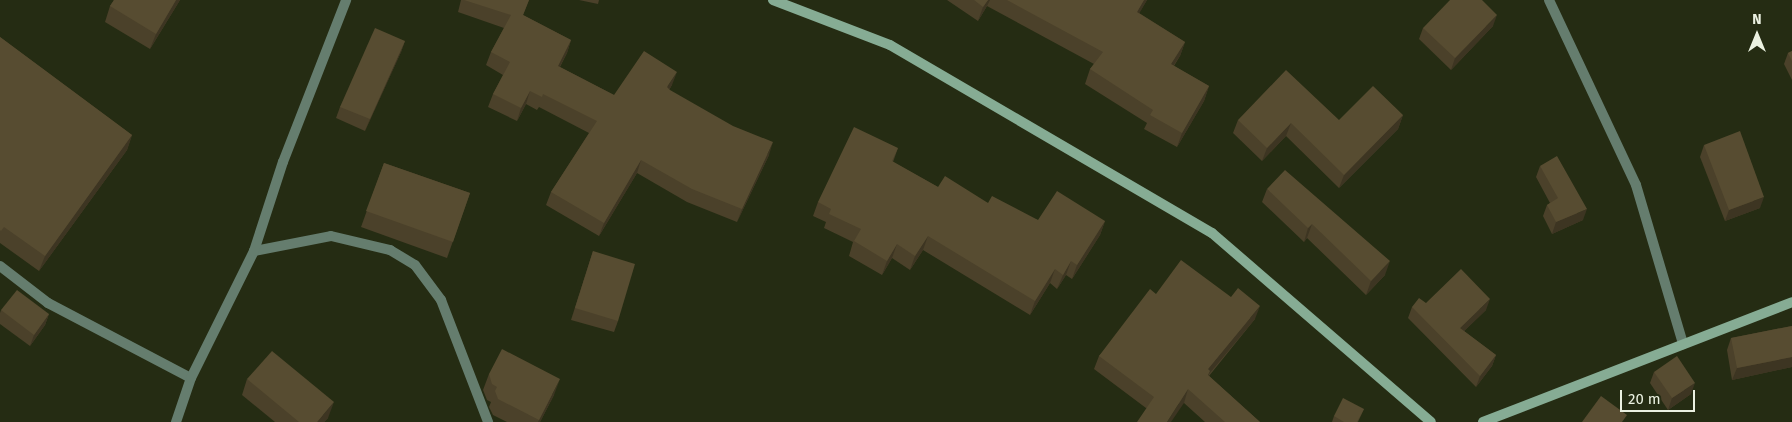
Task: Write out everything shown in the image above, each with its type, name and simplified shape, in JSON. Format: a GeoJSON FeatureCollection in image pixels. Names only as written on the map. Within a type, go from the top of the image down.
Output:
{"type":"FeatureCollection","features":[{"type":"Feature","properties":{"kind":"main road"},"geometry":{"type":"LineString","coordinates":[[773,0],[890,45],[1212,233],[1432,422]]}},
{"type":"Feature","properties":{"kind":"main road"},"geometry":{"type":"LineString","coordinates":[[1483,422],[1792,302]]}},
{"type":"Feature","properties":{"kind":"street"},"geometry":{"type":"LineString","coordinates":[[176,422],[191,378],[254,251],[283,162],[346,0]]}},
{"type":"Feature","properties":{"kind":"street"},"geometry":{"type":"LineString","coordinates":[[1549,0],[1636,185],[1683,344]]}},
{"type":"Feature","properties":{"kind":"street"},"geometry":{"type":"LineString","coordinates":[[254,251],[330,236],[390,250],[415,265],[441,300],[488,422]]}},
{"type":"Feature","properties":{"kind":"street"},"geometry":{"type":"LineString","coordinates":[[0,266],[48,303],[191,378]]}},
{"type":"Feature","properties":{"kind":"building"},"geometry":{"type":"Polygon","coordinates":[[[114,0],[176,0],[156,34],[110,6],[114,0]]]}},
{"type":"Feature","properties":{"kind":"building"},"geometry":{"type":"Polygon","coordinates":[[[464,0],[529,0],[523,15],[571,40],[558,66],[614,95],[644,51],[677,72],[667,87],[670,90],[733,126],[773,142],[742,209],[692,189],[641,160],[604,223],[551,192],[597,121],[543,94],[542,97],[530,91],[521,108],[493,94],[510,62],[491,52],[511,15],[464,0]]]}},
{"type":"Feature","properties":{"kind":"building"},"geometry":{"type":"Polygon","coordinates":[[[974,0],[988,0],[983,7],[974,0]]]}},
{"type":"Feature","properties":{"kind":"building"},"geometry":{"type":"Polygon","coordinates":[[[1007,0],[1144,0],[1137,12],[1185,42],[1171,64],[1209,86],[1182,133],[1150,115],[1153,110],[1090,69],[1103,52],[1007,0]]]}},
{"type":"Feature","properties":{"kind":"building"},"geometry":{"type":"Polygon","coordinates":[[[1450,0],[1482,0],[1497,15],[1455,58],[1423,28],[1450,0]]]}},
{"type":"Feature","properties":{"kind":"building"},"geometry":{"type":"Polygon","coordinates":[[[375,28],[405,41],[370,119],[340,107],[375,28]]]}},
{"type":"Feature","properties":{"kind":"building"},"geometry":{"type":"Polygon","coordinates":[[[0,37],[132,135],[45,256],[4,227],[0,230],[0,37]]]}},
{"type":"Feature","properties":{"kind":"building"},"geometry":{"type":"Polygon","coordinates":[[[1792,51],[1792,61],[1788,53],[1792,51]]]}},
{"type":"Feature","properties":{"kind":"building"},"geometry":{"type":"Polygon","coordinates":[[[1286,70],[1339,120],[1373,86],[1403,115],[1344,175],[1291,123],[1267,148],[1238,120],[1286,70]]]}},
{"type":"Feature","properties":{"kind":"building"},"geometry":{"type":"Polygon","coordinates":[[[854,127],[898,148],[892,161],[938,187],[945,176],[988,203],[992,196],[1038,220],[1057,191],[1105,221],[1077,265],[1071,261],[1063,275],[1055,269],[1035,301],[928,236],[915,256],[897,244],[887,261],[854,241],[861,229],[829,214],[831,209],[818,202],[854,127]]]}},
{"type":"Feature","properties":{"kind":"building"},"geometry":{"type":"Polygon","coordinates":[[[1740,131],[1764,197],[1729,210],[1704,145],[1740,131]]]}},
{"type":"Feature","properties":{"kind":"building"},"geometry":{"type":"Polygon","coordinates":[[[1557,156],[1587,209],[1556,222],[1547,205],[1558,198],[1540,166],[1557,156]]]}},
{"type":"Feature","properties":{"kind":"building"},"geometry":{"type":"Polygon","coordinates":[[[384,163],[470,193],[453,242],[366,211],[384,163]]]}},
{"type":"Feature","properties":{"kind":"building"},"geometry":{"type":"Polygon","coordinates":[[[1285,170],[1390,261],[1371,281],[1312,224],[1308,228],[1267,189],[1285,170]]]}},
{"type":"Feature","properties":{"kind":"building"},"geometry":{"type":"Polygon","coordinates":[[[593,251],[635,264],[618,321],[575,308],[593,251]]]}},
{"type":"Feature","properties":{"kind":"building"},"geometry":{"type":"Polygon","coordinates":[[[1181,260],[1231,297],[1238,288],[1260,306],[1208,369],[1210,371],[1208,375],[1260,422],[1225,422],[1188,389],[1167,422],[1137,422],[1154,397],[1099,356],[1150,289],[1156,294],[1181,260]]]}},
{"type":"Feature","properties":{"kind":"building"},"geometry":{"type":"Polygon","coordinates":[[[1461,269],[1490,299],[1460,328],[1496,355],[1480,376],[1412,307],[1419,298],[1426,303],[1461,269]]]}},
{"type":"Feature","properties":{"kind":"building"},"geometry":{"type":"Polygon","coordinates":[[[17,290],[49,314],[34,335],[1,310],[17,290]]]}},
{"type":"Feature","properties":{"kind":"building"},"geometry":{"type":"Polygon","coordinates":[[[1792,326],[1792,357],[1737,368],[1731,338],[1792,326]]]}},
{"type":"Feature","properties":{"kind":"building"},"geometry":{"type":"Polygon","coordinates":[[[502,349],[560,379],[539,420],[498,399],[495,391],[497,387],[492,384],[489,374],[502,349]]]}},
{"type":"Feature","properties":{"kind":"building"},"geometry":{"type":"Polygon","coordinates":[[[272,351],[334,402],[317,422],[299,422],[247,379],[272,351]]]}},
{"type":"Feature","properties":{"kind":"building"},"geometry":{"type":"Polygon","coordinates":[[[1677,356],[1695,383],[1672,398],[1654,372],[1677,356]]]}},
{"type":"Feature","properties":{"kind":"building"},"geometry":{"type":"Polygon","coordinates":[[[1601,396],[1627,415],[1622,422],[1582,422],[1601,396]]]}},
{"type":"Feature","properties":{"kind":"building"},"geometry":{"type":"Polygon","coordinates":[[[1343,398],[1364,409],[1357,422],[1344,422],[1334,416],[1343,398]]]}}]}
